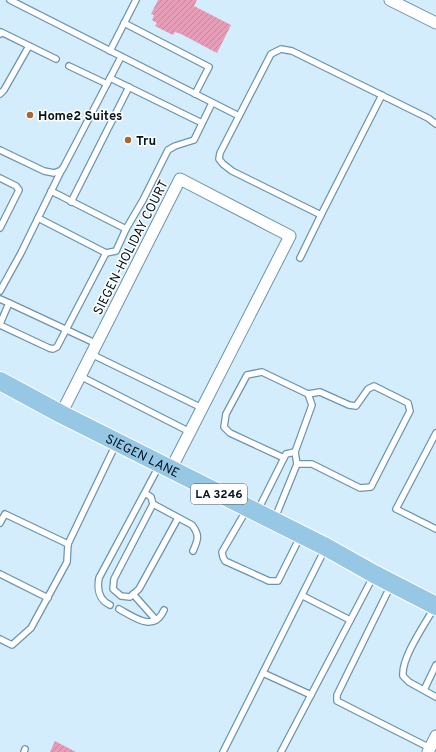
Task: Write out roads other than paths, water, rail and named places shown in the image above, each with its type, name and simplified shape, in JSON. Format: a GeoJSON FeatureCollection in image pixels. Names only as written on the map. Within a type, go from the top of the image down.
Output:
{"type":"FeatureCollection","features":[{"type":"Feature","properties":{"kind":"main road","name":"SIEGEN LANE"},"geometry":{"type":"LineString","coordinates":[[1,383],[274,520],[326,547],[391,584],[436,606]]}},
{"type":"Feature","properties":{"kind":"street"},"geometry":{"type":"LineString","coordinates":[[390,0],[436,22]]}},
{"type":"Feature","properties":{"kind":"street","name":"SIEGEN-HOLIDAY COURT"},"geometry":{"type":"LineString","coordinates":[[61,414],[180,179],[290,236],[190,432],[166,467]]}},
{"type":"Feature","properties":{"kind":"street"},"geometry":{"type":"LineString","coordinates":[[429,750],[436,736]]}},
{"type":"Feature","properties":{"kind":"lane"},"geometry":{"type":"LineString","coordinates":[[10,0],[239,116]]}},
{"type":"Feature","properties":{"kind":"lane"},"geometry":{"type":"LineString","coordinates":[[110,51],[136,0]]}},
{"type":"Feature","properties":{"kind":"lane"},"geometry":{"type":"LineString","coordinates":[[124,23],[209,67],[195,94]]}},
{"type":"Feature","properties":{"kind":"lane"},"geometry":{"type":"LineString","coordinates":[[0,34],[1,32],[56,59]]}},
{"type":"Feature","properties":{"kind":"lane"},"geometry":{"type":"LineString","coordinates":[[0,94],[4,90],[29,46]]}},
{"type":"Feature","properties":{"kind":"lane"},"geometry":{"type":"LineString","coordinates":[[321,215],[232,171],[219,159],[220,153],[271,54],[281,49],[292,51],[428,118],[436,124]]}},
{"type":"Feature","properties":{"kind":"lane"},"geometry":{"type":"LineString","coordinates":[[0,291],[121,57]]}},
{"type":"Feature","properties":{"kind":"lane"},"geometry":{"type":"LineString","coordinates":[[68,66],[107,84]]}},
{"type":"Feature","properties":{"kind":"lane"},"geometry":{"type":"LineString","coordinates":[[110,78],[202,123]]}},
{"type":"Feature","properties":{"kind":"lane"},"geometry":{"type":"LineString","coordinates":[[71,202],[129,87]]}},
{"type":"Feature","properties":{"kind":"lane"},"geometry":{"type":"LineString","coordinates":[[300,258],[382,95]]}},
{"type":"Feature","properties":{"kind":"lane"},"geometry":{"type":"LineString","coordinates":[[38,218],[106,253],[116,251],[168,150],[175,146],[194,140],[212,103]]}},
{"type":"Feature","properties":{"kind":"lane"},"geometry":{"type":"LineString","coordinates":[[0,150],[44,171],[54,173],[62,169]]}},
{"type":"Feature","properties":{"kind":"lane"},"geometry":{"type":"LineString","coordinates":[[0,178],[16,186],[19,190],[0,228]]}},
{"type":"Feature","properties":{"kind":"lane"},"geometry":{"type":"LineString","coordinates":[[51,191],[126,229]]}},
{"type":"Feature","properties":{"kind":"lane"},"geometry":{"type":"LineString","coordinates":[[0,211],[7,215]]}},
{"type":"Feature","properties":{"kind":"lane"},"geometry":{"type":"LineString","coordinates":[[9,303],[0,325],[52,349],[57,347],[106,253]]}},
{"type":"Feature","properties":{"kind":"lane"},"geometry":{"type":"LineString","coordinates":[[0,299],[67,330],[94,349],[202,408]]}},
{"type":"Feature","properties":{"kind":"lane"},"geometry":{"type":"LineString","coordinates":[[284,458],[230,433],[224,426],[226,414],[247,375],[262,372],[308,394],[320,392],[349,405],[356,406],[368,389],[374,386],[408,403],[410,411],[371,487],[360,488],[312,464],[297,464]]}},
{"type":"Feature","properties":{"kind":"lane"},"geometry":{"type":"LineString","coordinates":[[80,376],[190,432]]}},
{"type":"Feature","properties":{"kind":"lane"},"geometry":{"type":"LineString","coordinates":[[274,520],[297,464],[295,452],[312,405],[308,394]]}},
{"type":"Feature","properties":{"kind":"lane"},"geometry":{"type":"LineString","coordinates":[[436,433],[396,508],[436,529]]}},
{"type":"Feature","properties":{"kind":"lane"},"geometry":{"type":"LineString","coordinates":[[0,639],[12,645],[31,628],[66,562],[68,544],[117,442]]}},
{"type":"Feature","properties":{"kind":"lane"},"geometry":{"type":"LineString","coordinates":[[295,452],[286,454],[252,510],[222,552],[223,558],[225,561],[269,581],[278,580],[301,534]]}},
{"type":"Feature","properties":{"kind":"lane"},"geometry":{"type":"LineString","coordinates":[[110,605],[101,596],[98,590],[99,578],[145,493],[166,467]]}},
{"type":"Feature","properties":{"kind":"lane"},"geometry":{"type":"LineString","coordinates":[[145,493],[151,497],[153,504],[114,579],[113,589],[121,596],[130,597],[139,589],[178,518]]}},
{"type":"Feature","properties":{"kind":"lane"},"geometry":{"type":"LineString","coordinates":[[153,504],[192,525],[197,530],[197,543],[193,551]]}},
{"type":"Feature","properties":{"kind":"lane"},"geometry":{"type":"LineString","coordinates":[[0,523],[5,514],[68,544]]}},
{"type":"Feature","properties":{"kind":"lane"},"geometry":{"type":"LineString","coordinates":[[224,752],[326,547]]}},
{"type":"Feature","properties":{"kind":"lane"},"geometry":{"type":"LineString","coordinates":[[0,574],[48,598]]}},
{"type":"Feature","properties":{"kind":"lane"},"geometry":{"type":"LineString","coordinates":[[281,752],[374,574]]}},
{"type":"Feature","properties":{"kind":"lane"},"geometry":{"type":"LineString","coordinates":[[391,584],[337,695],[337,701],[429,750]]}},
{"type":"Feature","properties":{"kind":"lane"},"geometry":{"type":"LineString","coordinates":[[133,594],[156,620]]}},
{"type":"Feature","properties":{"kind":"lane"},"geometry":{"type":"LineString","coordinates":[[302,596],[350,620]]}},
{"type":"Feature","properties":{"kind":"lane"},"geometry":{"type":"LineString","coordinates":[[436,606],[411,649],[402,669],[403,676],[409,682],[436,697]]}},
{"type":"Feature","properties":{"kind":"lane"},"geometry":{"type":"LineString","coordinates":[[119,609],[145,623],[150,623],[156,620],[162,615],[164,610]]}},
{"type":"Feature","properties":{"kind":"lane"},"geometry":{"type":"LineString","coordinates":[[424,690],[436,665]]}},
{"type":"Feature","properties":{"kind":"lane"},"geometry":{"type":"LineString","coordinates":[[263,673],[311,696]]}},
{"type":"Feature","properties":{"kind":"place","name":"Home2 Suites"},"geometry":{"type":"Point","coordinates":[30,115]}},
{"type":"Feature","properties":{"kind":"place","name":"Tru"},"geometry":{"type":"Point","coordinates":[128,140]}}]}
